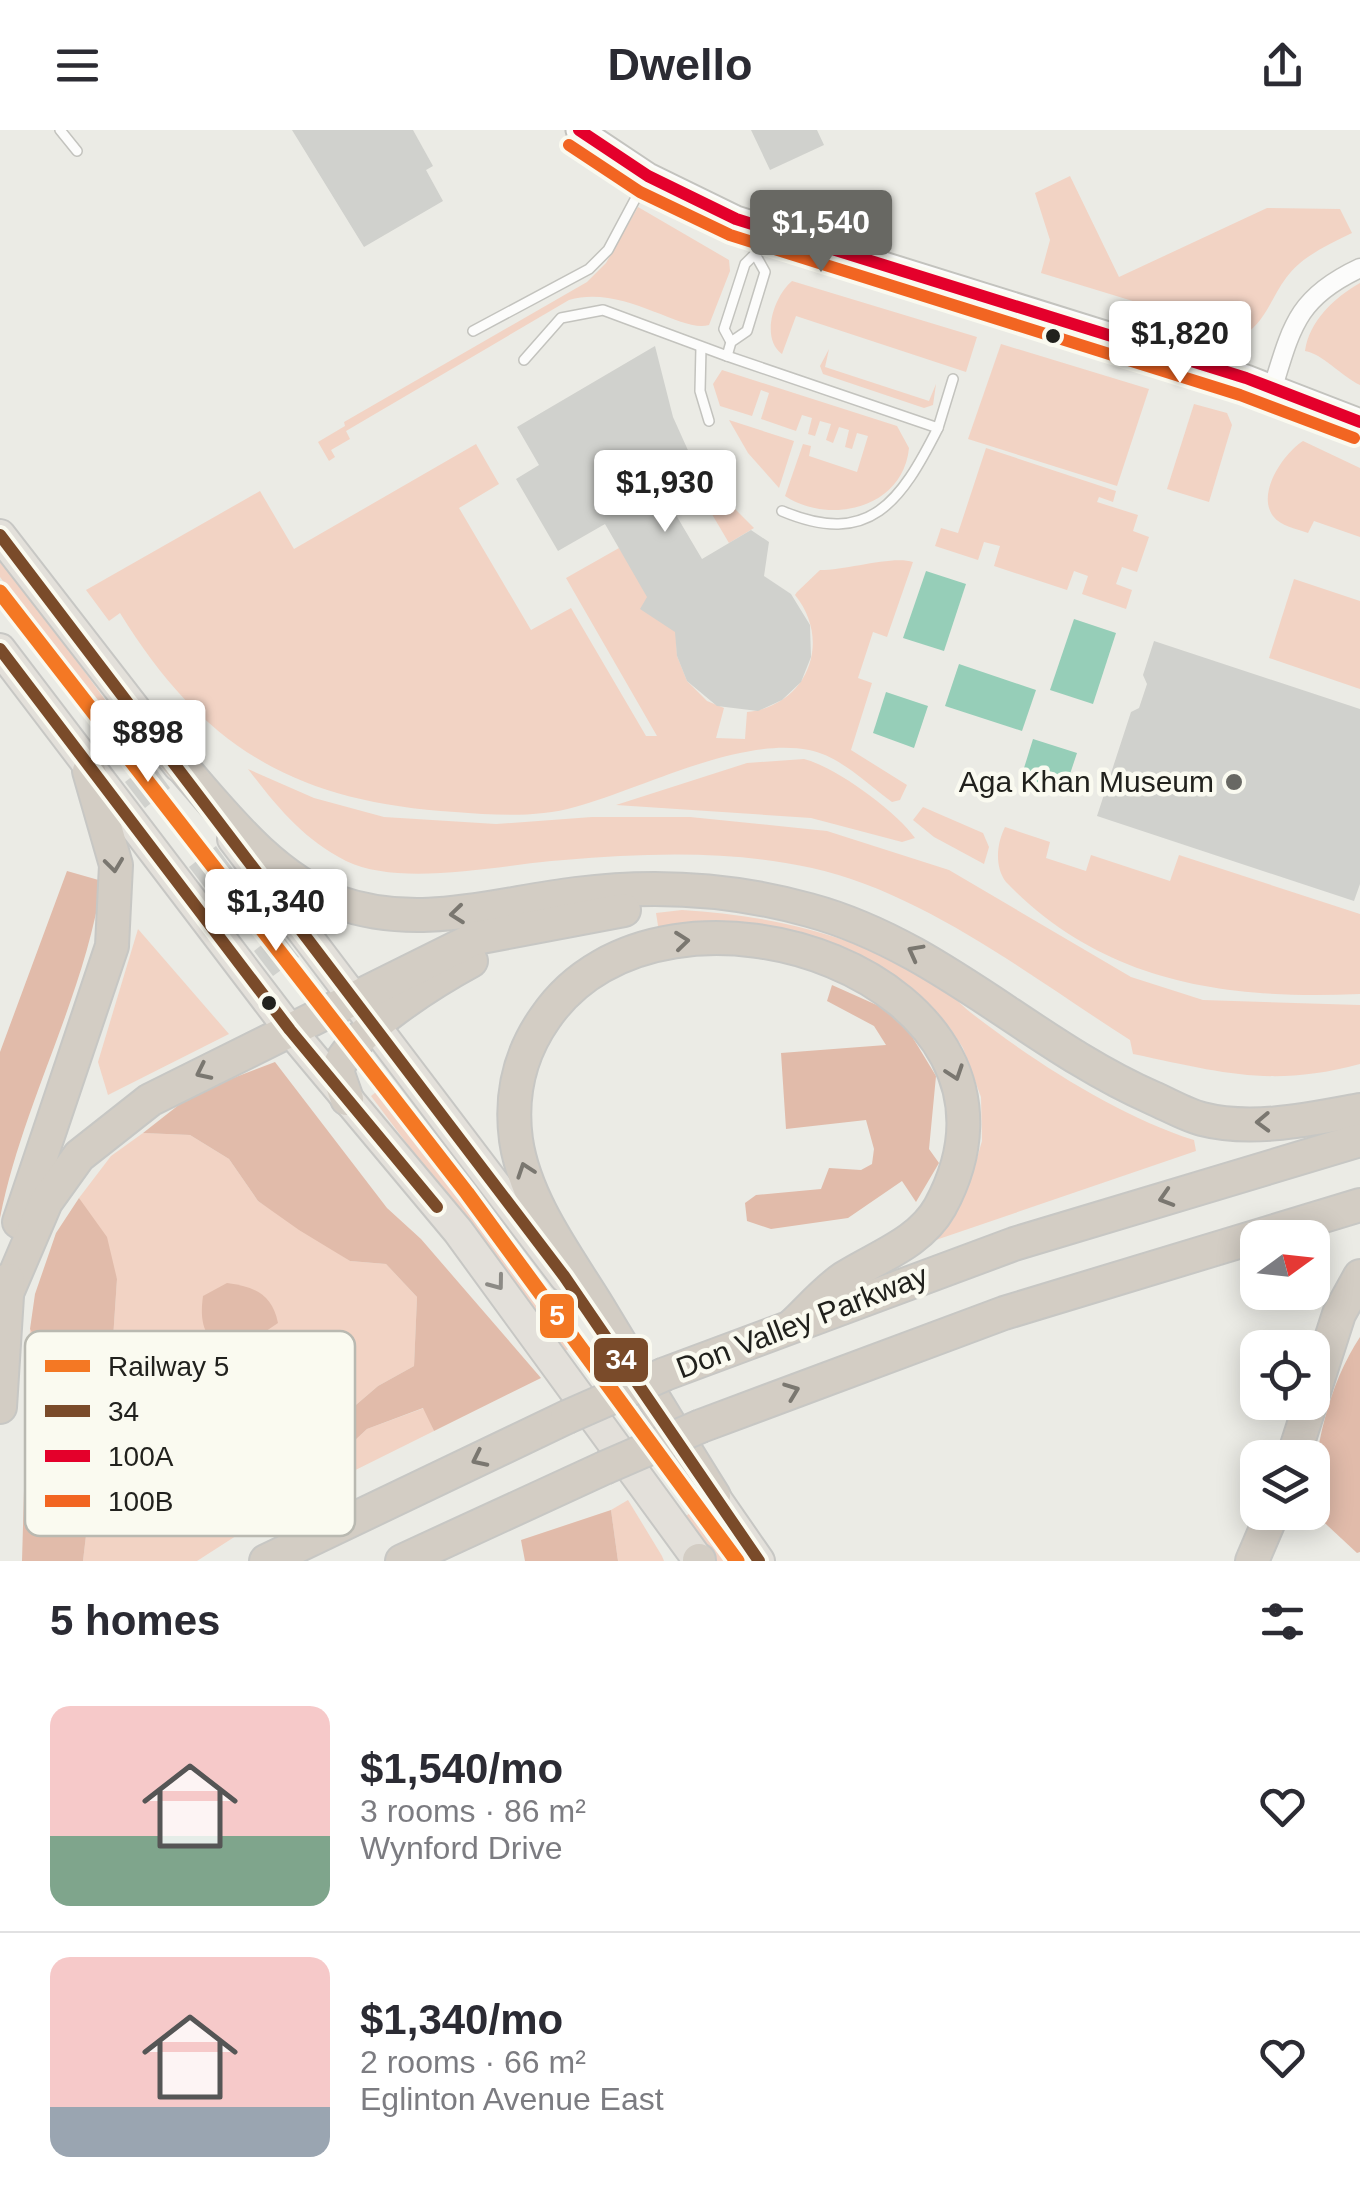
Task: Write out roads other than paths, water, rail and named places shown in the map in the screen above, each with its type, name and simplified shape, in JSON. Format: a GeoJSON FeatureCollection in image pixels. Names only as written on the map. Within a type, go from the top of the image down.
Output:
{"type":"FeatureCollection","features":[{"type":"Feature","properties":{"kind":"highway"},"geometry":{"type":"LineString","coordinates":[[164,746],[280,869],[334,901],[366,910],[452,916],[574,894],[657,888],[727,893],[807,909],[857,924],[908,948],[1103,1076],[1202,1119],[1300,1121],[1360,1110]]}},
{"type":"Feature","properties":{"kind":"highway"},"geometry":{"type":"LineString","coordinates":[[0,1407],[6,1298],[15,1235],[112,946],[116,865],[90,770]]}},
{"type":"Feature","properties":{"kind":"highway"},"geometry":{"type":"LineString","coordinates":[[6,1298],[46,1202],[79,1156],[150,1100],[476,938],[546,922],[727,893]]}},
{"type":"Feature","properties":{"kind":"highway"},"geometry":{"type":"LineString","coordinates":[[347,1099],[338,1082],[340,1061],[375,1028],[446,975],[546,922]]}},
{"type":"Feature","properties":{"kind":"highway"},"geometry":{"type":"LineString","coordinates":[[714,1496],[542,1215],[521,1165],[514,1103],[518,1071],[536,1030],[564,990],[596,967],[656,943],[710,938],[761,941],[821,954],[891,992],[946,1048],[960,1088],[966,1124],[954,1176],[938,1211],[910,1240],[842,1279],[794,1324]]}},
{"type":"Feature","properties":{"kind":"highway","name":"Don Valley Parkway"},"geometry":{"type":"LineString","coordinates":[[355,1518],[567,1416],[794,1324],[1014,1244],[1360,1140]]}},
{"type":"Feature","properties":{"kind":"highway","name":"Don Valley Parkway"},"geometry":{"type":"LineString","coordinates":[[402,1561],[701,1426],[1004,1313],[1360,1204]]}},
{"type":"Feature","properties":{"kind":"highway"},"geometry":{"type":"LineString","coordinates":[[1330,1345],[1340,1314],[1360,1276]]}},
{"type":"Feature","properties":{"kind":"highway"},"geometry":{"type":"LineString","coordinates":[[460,1561],[604,1468]]}},
{"type":"Feature","properties":{"kind":"highway"},"geometry":{"type":"LineString","coordinates":[[1253,1559],[1265,1530]]}},
{"type":"Feature","properties":{"kind":"highway","name":"Don Valley Parkway"},"geometry":{"type":"LineString","coordinates":[[266,1561],[318,1536]]}},
{"type":"Feature","properties":{"kind":"main road"},"geometry":{"type":"LineString","coordinates":[[0,535],[564,1276],[759,1561]]}},
{"type":"Feature","properties":{"kind":"main road"},"geometry":{"type":"LineString","coordinates":[[0,650],[290,1030],[458,1232],[699,1561]]}},
{"type":"Feature","properties":{"kind":"street"},"geometry":{"type":"LineString","coordinates":[[580,130],[648,176],[763,228],[1272,386],[1360,422]]}},
{"type":"Feature","properties":{"kind":"street"},"geometry":{"type":"LineString","coordinates":[[1272,386],[1297,316],[1323,288],[1360,268]]}},
{"type":"Feature","properties":{"kind":"lane"},"geometry":{"type":"LineString","coordinates":[[60,130],[77,151]]}},
{"type":"Feature","properties":{"kind":"lane"},"geometry":{"type":"LineString","coordinates":[[472,331],[590,269],[608,250],[648,176]]}},
{"type":"Feature","properties":{"kind":"lane"},"geometry":{"type":"LineString","coordinates":[[731,342],[724,328],[745,264],[755,254],[763,228]]}},
{"type":"Feature","properties":{"kind":"lane"},"geometry":{"type":"LineString","coordinates":[[727,356],[731,342],[747,331],[766,272],[755,254]]}},
{"type":"Feature","properties":{"kind":"lane"},"geometry":{"type":"LineString","coordinates":[[524,360],[561,318],[602,310],[938,428]]}},
{"type":"Feature","properties":{"kind":"lane"},"geometry":{"type":"LineString","coordinates":[[701,347],[700,390],[709,421]]}},
{"type":"Feature","properties":{"kind":"lane"},"geometry":{"type":"LineString","coordinates":[[782,511],[827,527],[854,522],[893,502],[916,471],[938,428],[952,378]]}},
{"type":"Feature","properties":{"kind":"rail line","name":"5"},"geometry":{"type":"LineString","coordinates":[[0,592],[467,1193],[737,1561]]}},
{"type":"Feature","properties":{"kind":"place","name":"Aga Khan Museum"},"geometry":{"type":"Point","coordinates":[1234,782]}}]}
